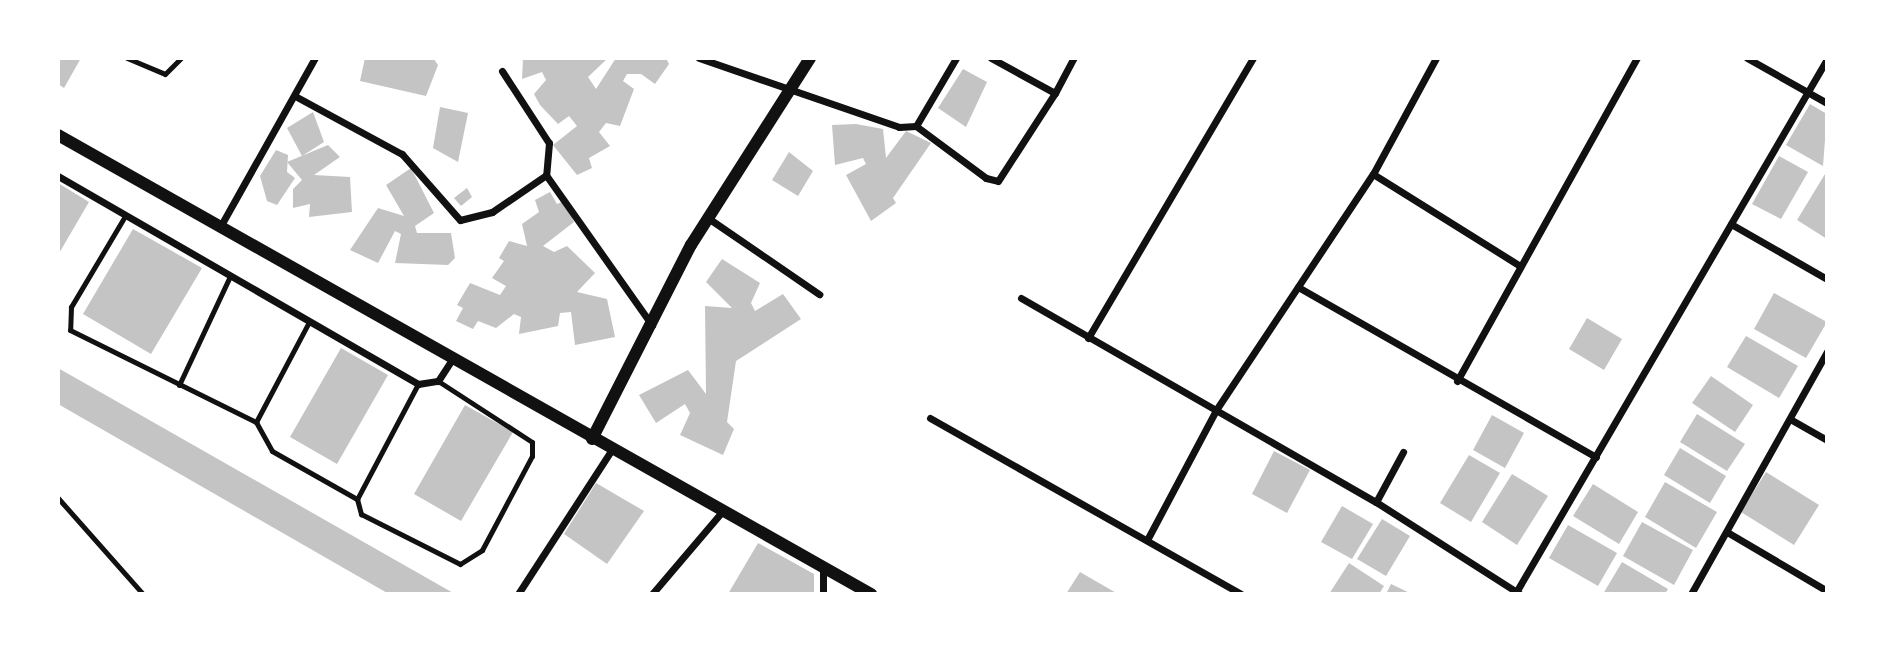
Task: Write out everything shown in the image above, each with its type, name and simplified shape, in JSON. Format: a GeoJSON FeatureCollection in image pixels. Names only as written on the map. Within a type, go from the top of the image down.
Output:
{"type":"FeatureCollection","features":[{"type":"Feature","properties":{"kind":"street"},"geometry":{"type":"LineString","coordinates":[[220,227],[314,58]]}},
{"type":"Feature","properties":{"kind":"street"},"geometry":{"type":"LineString","coordinates":[[699,58],[789,93],[899,127],[916,126],[986,178],[998,181],[1055,93],[1074,58]]}},
{"type":"Feature","properties":{"kind":"street"},"geometry":{"type":"LineString","coordinates":[[592,439],[654,327],[709,218],[810,58]]}},
{"type":"Feature","properties":{"kind":"street"},"geometry":{"type":"LineString","coordinates":[[916,126],[956,58]]}},
{"type":"Feature","properties":{"kind":"street"},"geometry":{"type":"LineString","coordinates":[[990,58],[1055,93]]}},
{"type":"Feature","properties":{"kind":"street"},"geometry":{"type":"LineString","coordinates":[[1088,338],[1253,58]]}},
{"type":"Feature","properties":{"kind":"street"},"geometry":{"type":"LineString","coordinates":[[1147,540],[1216,410],[1373,174],[1436,58]]}},
{"type":"Feature","properties":{"kind":"street"},"geometry":{"type":"LineString","coordinates":[[1457,381],[1637,58]]}},
{"type":"Feature","properties":{"kind":"street"},"geometry":{"type":"LineString","coordinates":[[1746,58],[1827,103]]}},
{"type":"Feature","properties":{"kind":"street"},"geometry":{"type":"LineString","coordinates":[[1021,298],[1376,502],[1517,594],[1827,59]]}},
{"type":"Feature","properties":{"kind":"street"},"geometry":{"type":"LineString","coordinates":[[502,71],[549,143],[546,175],[654,327]]}},
{"type":"Feature","properties":{"kind":"street"},"geometry":{"type":"LineString","coordinates":[[295,96],[402,153],[460,220],[492,212],[546,175]]}},
{"type":"Feature","properties":{"kind":"street"},"geometry":{"type":"LineString","coordinates":[[58,135],[721,513],[871,594]]}},
{"type":"Feature","properties":{"kind":"street"},"geometry":{"type":"LineString","coordinates":[[1373,174],[1520,266]]}},
{"type":"Feature","properties":{"kind":"street"},"geometry":{"type":"LineString","coordinates":[[58,176],[418,384],[438,381],[451,360]]}},
{"type":"Feature","properties":{"kind":"street"},"geometry":{"type":"LineString","coordinates":[[709,218],[819,294]]}},
{"type":"Feature","properties":{"kind":"street"},"geometry":{"type":"LineString","coordinates":[[1731,224],[1827,279]]}},
{"type":"Feature","properties":{"kind":"street"},"geometry":{"type":"LineString","coordinates":[[1298,287],[1457,381],[1596,457]]}},
{"type":"Feature","properties":{"kind":"street"},"geometry":{"type":"LineString","coordinates":[[1691,594],[1827,352]]}},
{"type":"Feature","properties":{"kind":"street"},"geometry":{"type":"LineString","coordinates":[[930,418],[1241,594]]}},
{"type":"Feature","properties":{"kind":"street"},"geometry":{"type":"LineString","coordinates":[[1790,419],[1827,440]]}},
{"type":"Feature","properties":{"kind":"street"},"geometry":{"type":"LineString","coordinates":[[518,594],[612,449]]}},
{"type":"Feature","properties":{"kind":"street"},"geometry":{"type":"LineString","coordinates":[[1376,502],[1403,452]]}},
{"type":"Feature","properties":{"kind":"street"},"geometry":{"type":"LineString","coordinates":[[652,594],[721,513]]}},
{"type":"Feature","properties":{"kind":"street"},"geometry":{"type":"LineString","coordinates":[[1727,531],[1827,591]]}},
{"type":"Feature","properties":{"kind":"street"},"geometry":{"type":"LineString","coordinates":[[823,568],[823,594]]}},
{"type":"Feature","properties":{"kind":"lane"},"geometry":{"type":"LineString","coordinates":[[127,58],[165,74],[181,58]]}},
{"type":"Feature","properties":{"kind":"lane"},"geometry":{"type":"LineString","coordinates":[[125,216],[66,320],[70,330],[256,422],[272,451],[357,499]]}},
{"type":"Feature","properties":{"kind":"lane"},"geometry":{"type":"LineString","coordinates":[[179,385],[230,276]]}},
{"type":"Feature","properties":{"kind":"lane"},"geometry":{"type":"LineString","coordinates":[[256,422],[310,322]]}},
{"type":"Feature","properties":{"kind":"lane"},"geometry":{"type":"LineString","coordinates":[[418,384],[357,499],[361,514],[460,564],[482,550],[532,456],[532,442],[438,381]]}},
{"type":"Feature","properties":{"kind":"lane"},"geometry":{"type":"LineString","coordinates":[[58,498],[143,594]]}},
{"type":"Feature","properties":{"kind":"building"},"geometry":{"type":"Polygon","coordinates":[[[58,58],[81,58],[64,88],[58,84],[58,58]]]}},
{"type":"Feature","properties":{"kind":"building"},"geometry":{"type":"Polygon","coordinates":[[[365,58],[433,58],[438,65],[426,96],[360,81],[365,58]]]}},
{"type":"Feature","properties":{"kind":"building"},"geometry":{"type":"Polygon","coordinates":[[[523,58],[608,58],[588,77],[596,89],[616,58],[666,58],[669,64],[655,84],[641,74],[627,74],[623,81],[634,89],[620,126],[606,123],[599,132],[610,146],[589,158],[592,168],[577,175],[553,145],[577,126],[569,116],[558,124],[540,105],[534,94],[546,80],[542,72],[522,79],[523,58]]]}},
{"type":"Feature","properties":{"kind":"building"},"geometry":{"type":"Polygon","coordinates":[[[963,69],[987,82],[966,127],[938,108],[963,69]]]}},
{"type":"Feature","properties":{"kind":"building"},"geometry":{"type":"Polygon","coordinates":[[[1810,104],[1827,114],[1823,166],[1786,145],[1810,104]]]}},
{"type":"Feature","properties":{"kind":"building"},"geometry":{"type":"Polygon","coordinates":[[[440,107],[468,113],[458,162],[433,148],[440,107]]]}},
{"type":"Feature","properties":{"kind":"building"},"geometry":{"type":"Polygon","coordinates":[[[313,112],[324,142],[302,156],[287,128],[313,112]]]}},
{"type":"Feature","properties":{"kind":"building"},"geometry":{"type":"Polygon","coordinates":[[[856,124],[883,129],[886,158],[906,131],[931,143],[893,198],[896,203],[871,221],[846,175],[866,164],[863,158],[835,165],[832,125],[856,124]]]}},
{"type":"Feature","properties":{"kind":"building"},"geometry":{"type":"Polygon","coordinates":[[[328,145],[340,157],[314,175],[350,177],[352,212],[309,217],[310,204],[293,208],[293,189],[302,180],[287,162],[328,145]]]}},
{"type":"Feature","properties":{"kind":"building"},"geometry":{"type":"Polygon","coordinates":[[[276,150],[288,155],[287,172],[295,178],[277,205],[267,201],[260,176],[276,150]]]}},
{"type":"Feature","properties":{"kind":"building"},"geometry":{"type":"Polygon","coordinates":[[[789,152],[813,171],[798,196],[772,180],[789,152]]]}},
{"type":"Feature","properties":{"kind":"building"},"geometry":{"type":"Polygon","coordinates":[[[1779,156],[1808,172],[1781,219],[1752,204],[1779,156]]]}},
{"type":"Feature","properties":{"kind":"building"},"geometry":{"type":"Polygon","coordinates":[[[411,168],[434,213],[415,226],[417,233],[451,233],[455,258],[448,265],[395,263],[401,234],[395,231],[378,263],[350,250],[378,208],[404,216],[386,185],[411,168]]]}},
{"type":"Feature","properties":{"kind":"building"},"geometry":{"type":"Polygon","coordinates":[[[1825,174],[1827,175],[1827,239],[1797,220],[1825,174]]]}},
{"type":"Feature","properties":{"kind":"building"},"geometry":{"type":"Polygon","coordinates":[[[58,183],[89,202],[58,255],[58,183]]]}},
{"type":"Feature","properties":{"kind":"building"},"geometry":{"type":"Polygon","coordinates":[[[467,188],[472,197],[461,206],[454,198],[467,188]]]}},
{"type":"Feature","properties":{"kind":"building"},"geometry":{"type":"Polygon","coordinates":[[[550,192],[557,204],[564,201],[574,222],[543,246],[554,252],[567,246],[595,273],[577,292],[607,299],[615,337],[575,345],[571,312],[560,313],[558,326],[519,334],[521,317],[514,314],[496,328],[478,321],[473,329],[456,321],[463,308],[457,305],[470,283],[500,295],[506,286],[492,278],[504,261],[499,258],[509,241],[527,246],[522,224],[539,212],[535,200],[550,192]]]}},
{"type":"Feature","properties":{"kind":"building"},"geometry":{"type":"Polygon","coordinates":[[[133,229],[202,268],[151,354],[83,314],[133,229]]]}},
{"type":"Feature","properties":{"kind":"building"},"geometry":{"type":"Polygon","coordinates":[[[722,259],[760,283],[751,303],[755,311],[783,294],[801,319],[736,361],[727,422],[734,429],[723,455],[680,435],[690,413],[685,404],[656,423],[639,395],[688,370],[706,394],[705,306],[732,308],[706,282],[722,259]]]}},
{"type":"Feature","properties":{"kind":"building"},"geometry":{"type":"Polygon","coordinates":[[[1774,293],[1827,322],[1806,358],[1754,329],[1774,293]]]}},
{"type":"Feature","properties":{"kind":"building"},"geometry":{"type":"Polygon","coordinates":[[[1587,318],[1622,339],[1604,370],[1569,349],[1587,318]]]}},
{"type":"Feature","properties":{"kind":"building"},"geometry":{"type":"Polygon","coordinates":[[[1746,336],[1798,366],[1779,398],[1727,367],[1746,336]]]}},
{"type":"Feature","properties":{"kind":"building"},"geometry":{"type":"Polygon","coordinates":[[[341,348],[388,375],[337,464],[290,437],[341,348]]]}},
{"type":"Feature","properties":{"kind":"building"},"geometry":{"type":"Polygon","coordinates":[[[58,368],[455,594],[389,594],[58,404],[58,368]]]}},
{"type":"Feature","properties":{"kind":"building"},"geometry":{"type":"Polygon","coordinates":[[[1711,376],[1753,405],[1735,432],[1692,403],[1711,376]]]}},
{"type":"Feature","properties":{"kind":"building"},"geometry":{"type":"Polygon","coordinates":[[[465,405],[513,432],[461,521],[414,494],[465,405]]]}},
{"type":"Feature","properties":{"kind":"building"},"geometry":{"type":"Polygon","coordinates":[[[1697,414],[1745,444],[1727,471],[1680,442],[1697,414]]]}},
{"type":"Feature","properties":{"kind":"building"},"geometry":{"type":"Polygon","coordinates":[[[1492,415],[1524,433],[1505,468],[1473,450],[1492,415]]]}},
{"type":"Feature","properties":{"kind":"building"},"geometry":{"type":"Polygon","coordinates":[[[1680,448],[1726,476],[1710,503],[1664,475],[1680,448]]]}},
{"type":"Feature","properties":{"kind":"building"},"geometry":{"type":"Polygon","coordinates":[[[1274,451],[1310,470],[1287,513],[1252,494],[1274,451]]]}},
{"type":"Feature","properties":{"kind":"building"},"geometry":{"type":"Polygon","coordinates":[[[1469,455],[1500,473],[1471,522],[1440,503],[1469,455]]]}},
{"type":"Feature","properties":{"kind":"building"},"geometry":{"type":"Polygon","coordinates":[[[1766,472],[1819,505],[1794,545],[1741,512],[1766,472]]]}},
{"type":"Feature","properties":{"kind":"building"},"geometry":{"type":"Polygon","coordinates":[[[1512,474],[1548,496],[1517,545],[1482,522],[1512,474]]]}},
{"type":"Feature","properties":{"kind":"building"},"geometry":{"type":"Polygon","coordinates":[[[1665,482],[1717,512],[1696,548],[1645,517],[1665,482]]]}},
{"type":"Feature","properties":{"kind":"building"},"geometry":{"type":"Polygon","coordinates":[[[596,483],[644,511],[607,564],[564,534],[596,483]]]}},
{"type":"Feature","properties":{"kind":"building"},"geometry":{"type":"Polygon","coordinates":[[[1593,484],[1638,512],[1619,544],[1573,516],[1593,484]]]}},
{"type":"Feature","properties":{"kind":"building"},"geometry":{"type":"Polygon","coordinates":[[[1342,506],[1373,524],[1352,559],[1321,542],[1342,506]]]}},
{"type":"Feature","properties":{"kind":"building"},"geometry":{"type":"Polygon","coordinates":[[[1382,519],[1410,536],[1386,576],[1357,559],[1382,519]]]}},
{"type":"Feature","properties":{"kind":"building"},"geometry":{"type":"Polygon","coordinates":[[[1642,522],[1693,550],[1674,585],[1623,556],[1642,522]]]}},
{"type":"Feature","properties":{"kind":"building"},"geometry":{"type":"Polygon","coordinates":[[[1568,525],[1617,553],[1598,586],[1549,558],[1568,525]]]}},
{"type":"Feature","properties":{"kind":"building"},"geometry":{"type":"Polygon","coordinates":[[[758,543],[814,574],[814,594],[728,594],[758,543]]]}},
{"type":"Feature","properties":{"kind":"building"},"geometry":{"type":"Polygon","coordinates":[[[1622,562],[1668,589],[1665,594],[1603,594],[1622,562]]]}},
{"type":"Feature","properties":{"kind":"building"},"geometry":{"type":"Polygon","coordinates":[[[1349,563],[1384,586],[1379,594],[1329,594],[1349,563]]]}},
{"type":"Feature","properties":{"kind":"building"},"geometry":{"type":"Polygon","coordinates":[[[1080,572],[1118,594],[1066,594],[1080,572]]]}},
{"type":"Feature","properties":{"kind":"building"},"geometry":{"type":"Polygon","coordinates":[[[1391,584],[1412,594],[1386,594],[1391,584]]]}}]}
